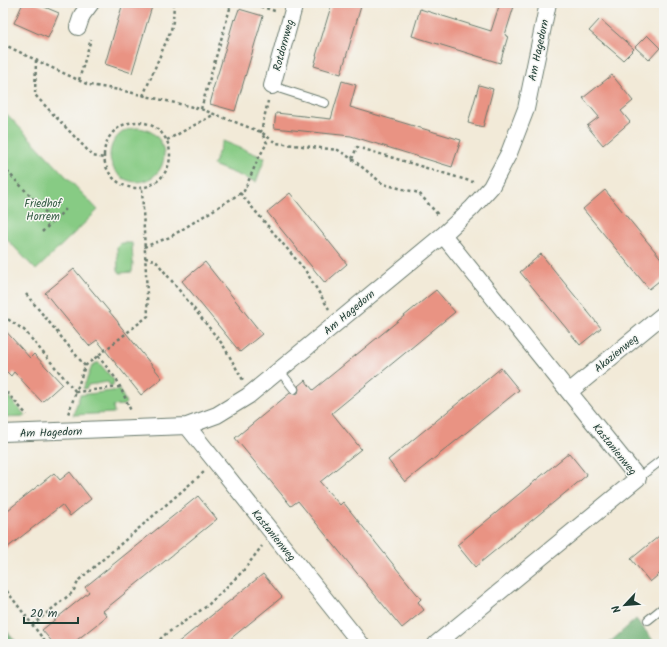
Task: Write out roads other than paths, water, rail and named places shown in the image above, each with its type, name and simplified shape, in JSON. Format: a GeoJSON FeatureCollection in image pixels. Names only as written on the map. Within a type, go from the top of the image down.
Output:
{"type":"FeatureCollection","features":[{"type":"Feature","properties":{"kind":"street"},"geometry":{"type":"LineString","coordinates":[[78,27],[82,15],[91,3]]}},
{"type":"Feature","properties":{"kind":"street","name":"Am Hagedorn"},"geometry":{"type":"LineString","coordinates":[[3,434],[187,426],[217,415],[251,394],[446,232],[472,208],[491,187],[509,153],[526,109],[548,3]]}},
{"type":"Feature","properties":{"kind":"street","name":"Rotdornweg"},"geometry":{"type":"LineString","coordinates":[[272,86],[293,10]]}},
{"type":"Feature","properties":{"kind":"street","name":"Kastanienweg"},"geometry":{"type":"LineString","coordinates":[[436,644],[638,478],[569,392],[446,232]]}},
{"type":"Feature","properties":{"kind":"street","name":"Akazienweg"},"geometry":{"type":"LineString","coordinates":[[569,392],[664,314]]}},
{"type":"Feature","properties":{"kind":"street","name":"Kastanienweg"},"geometry":{"type":"LineString","coordinates":[[187,426],[361,644]]}},
{"type":"Feature","properties":{"kind":"lane"},"geometry":{"type":"LineString","coordinates":[[272,86],[325,103]]}},
{"type":"Feature","properties":{"kind":"lane"},"geometry":{"type":"LineString","coordinates":[[279,370],[294,389]]}},
{"type":"Feature","properties":{"kind":"lane"},"geometry":{"type":"LineString","coordinates":[[638,478],[664,458]]}},
{"type":"Feature","properties":{"kind":"lane"},"geometry":{"type":"LineString","coordinates":[[648,620],[664,607]]}},
{"type":"Feature","properties":{"kind":"park label","name":"Friedhof Horrem"},"geometry":{"type":"Point","coordinates":[43,209]}}]}
